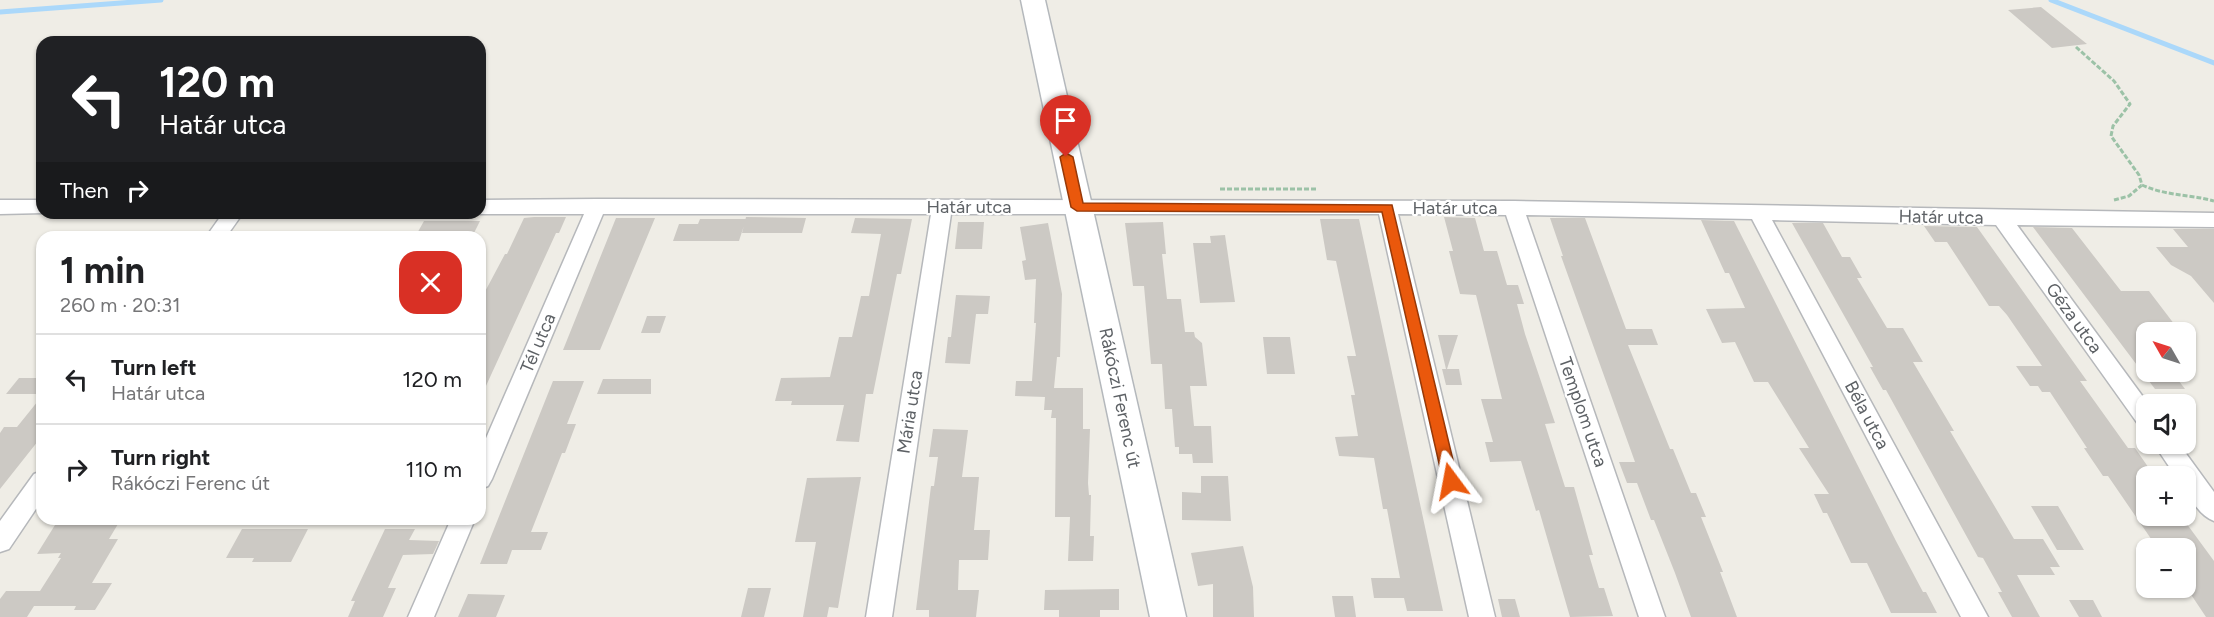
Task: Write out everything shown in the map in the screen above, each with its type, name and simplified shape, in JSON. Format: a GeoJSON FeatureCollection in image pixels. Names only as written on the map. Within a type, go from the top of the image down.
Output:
{"type":"FeatureCollection","features":[{"type":"Feature","properties":{"kind":"street","name":"Rákóczi Ferenc út"},"geometry":{"type":"LineString","coordinates":[[1033,0],[1168,617]]}},
{"type":"Feature","properties":{"kind":"street","name":"Határ utca"},"geometry":{"type":"LineString","coordinates":[[486,207],[942,206],[1074,194],[1387,208],[1514,208],[2214,220]]}},
{"type":"Feature","properties":{"kind":"street","name":"Tél utca"},"geometry":{"type":"LineString","coordinates":[[486,465],[597,206]]}},
{"type":"Feature","properties":{"kind":"street","name":"Mária utca"},"geometry":{"type":"LineString","coordinates":[[879,617],[942,206]]}},
{"type":"Feature","properties":{"kind":"street"},"geometry":{"type":"LineString","coordinates":[[0,207],[36,207]]}},
{"type":"Feature","properties":{"kind":"street"},"geometry":{"type":"LineString","coordinates":[[1387,208],[1482,617]]}},
{"type":"Feature","properties":{"kind":"street","name":"Templom utca"},"geometry":{"type":"LineString","coordinates":[[1514,208],[1652,617]]}},
{"type":"Feature","properties":{"kind":"street","name":"Béla utca"},"geometry":{"type":"LineString","coordinates":[[1758,212],[1975,617]]}},
{"type":"Feature","properties":{"kind":"street","name":"Géza utca"},"geometry":{"type":"LineString","coordinates":[[2002,218],[2136,404]]}},
{"type":"Feature","properties":{"kind":"street"},"geometry":{"type":"LineString","coordinates":[[2173,454],[2214,511]]}},
{"type":"Feature","properties":{"kind":"street"},"geometry":{"type":"LineString","coordinates":[[0,541],[36,490]]}},
{"type":"Feature","properties":{"kind":"street"},"geometry":{"type":"LineString","coordinates":[[421,617],[460,525]]}},
{"type":"Feature","properties":{"kind":"path"},"geometry":{"type":"LineString","coordinates":[[2076,47],[2121,90],[2130,104],[2128,109],[2113,123],[2111,136],[2139,175],[2142,185],[2160,193],[2195,196],[2214,201]]}},
{"type":"Feature","properties":{"kind":"building"},"geometry":{"type":"Polygon","coordinates":[[[2041,7],[2087,44],[2052,48],[2008,10],[2041,7]]]}},
{"type":"Feature","properties":{"kind":"building"},"geometry":{"type":"Polygon","coordinates":[[[566,217],[559,233],[556,233],[486,386],[486,290],[507,254],[524,218],[566,217]]]}},
{"type":"Feature","properties":{"kind":"building"},"geometry":{"type":"Polygon","coordinates":[[[746,217],[806,218],[802,233],[742,233],[746,217]]]}},
{"type":"Feature","properties":{"kind":"building"},"geometry":{"type":"Polygon","coordinates":[[[1444,217],[1475,218],[1484,251],[1497,251],[1507,285],[1518,285],[1524,304],[1517,304],[1525,334],[1555,423],[1545,424],[1565,487],[1574,487],[1593,555],[1589,555],[1599,588],[1604,588],[1613,616],[1570,617],[1539,510],[1536,511],[1521,461],[1490,462],[1485,442],[1493,442],[1481,399],[1502,399],[1476,295],[1460,294],[1449,251],[1453,251],[1444,217]]]}},
{"type":"Feature","properties":{"kind":"building"},"geometry":{"type":"Polygon","coordinates":[[[616,218],[655,218],[600,350],[563,350],[616,218]]]}},
{"type":"Feature","properties":{"kind":"building"},"geometry":{"type":"Polygon","coordinates":[[[855,218],[912,219],[901,274],[897,274],[873,394],[866,394],[859,442],[836,441],[844,405],[791,405],[792,401],[775,401],[781,378],[830,377],[839,337],[852,337],[861,296],[869,296],[881,234],[851,233],[855,218]]]}},
{"type":"Feature","properties":{"kind":"building"},"geometry":{"type":"Polygon","coordinates":[[[1550,218],[1585,218],[1626,329],[1652,329],[1658,345],[1628,345],[1670,449],[1673,449],[1691,493],[1696,493],[1706,517],[1701,517],[1723,572],[1720,572],[1737,617],[1691,617],[1654,520],[1651,520],[1637,483],[1627,483],[1619,462],[1635,462],[1561,256],[1563,256],[1550,218]]]}},
{"type":"Feature","properties":{"kind":"building"},"geometry":{"type":"Polygon","coordinates":[[[700,219],[746,219],[739,241],[673,241],[679,224],[698,224],[700,219]]]}},
{"type":"Feature","properties":{"kind":"building"},"geometry":{"type":"Polygon","coordinates":[[[1320,219],[1359,219],[1443,611],[1407,611],[1404,598],[1374,598],[1371,578],[1400,578],[1387,509],[1383,509],[1374,458],[1339,456],[1335,437],[1358,436],[1351,395],[1355,395],[1347,356],[1356,356],[1336,261],[1327,260],[1320,219]]]}},
{"type":"Feature","properties":{"kind":"building"},"geometry":{"type":"Polygon","coordinates":[[[1701,220],[1734,221],[1896,541],[1937,613],[1891,613],[1867,563],[1851,563],[1827,513],[1823,513],[1814,494],[1829,494],[1799,448],[1809,448],[1768,382],[1754,382],[1735,342],[1722,343],[1706,309],[1745,308],[1729,273],[1725,273],[1701,220]]]}},
{"type":"Feature","properties":{"kind":"building"},"geometry":{"type":"Polygon","coordinates":[[[424,221],[480,221],[475,231],[418,231],[424,221]]]}},
{"type":"Feature","properties":{"kind":"building"},"geometry":{"type":"Polygon","coordinates":[[[958,222],[984,222],[982,249],[955,249],[958,222]]]}},
{"type":"Feature","properties":{"kind":"building"},"geometry":{"type":"Polygon","coordinates":[[[1163,222],[1166,254],[1162,254],[1167,299],[1181,299],[1185,332],[1194,332],[1195,337],[1202,343],[1207,386],[1190,386],[1194,426],[1211,426],[1213,463],[1193,463],[1192,454],[1179,454],[1179,447],[1175,447],[1172,409],[1165,409],[1162,364],[1151,364],[1144,286],[1133,286],[1125,223],[1163,222]]]}},
{"type":"Feature","properties":{"kind":"building"},"geometry":{"type":"Polygon","coordinates":[[[1048,223],[1062,294],[1060,357],[1057,357],[1054,388],[1083,388],[1083,429],[1090,429],[1088,483],[1089,495],[1091,495],[1090,536],[1094,536],[1093,561],[1068,561],[1070,517],[1055,517],[1056,418],[1051,418],[1052,410],[1044,410],[1045,397],[1015,396],[1016,381],[1032,381],[1036,323],[1034,323],[1036,279],[1025,280],[1022,261],[1026,260],[1020,227],[1048,223]]]}},
{"type":"Feature","properties":{"kind":"building"},"geometry":{"type":"Polygon","coordinates":[[[1792,223],[1823,223],[1842,257],[1850,257],[1862,278],[1857,278],[1887,328],[1903,328],[1923,362],[1913,362],[1954,431],[1950,431],[2014,539],[2043,539],[2060,567],[2050,567],[2055,575],[2017,575],[2040,617],[2012,617],[1998,592],[2002,592],[1983,558],[1978,557],[1886,390],[1883,390],[1870,367],[1873,367],[1792,223]]]}},
{"type":"Feature","properties":{"kind":"building"},"geometry":{"type":"Polygon","coordinates":[[[1924,226],[1977,227],[2087,381],[2080,381],[2128,448],[2135,448],[2136,454],[2139,454],[2147,466],[2136,466],[2136,517],[2108,476],[2103,476],[2050,392],[2042,392],[2038,386],[2030,386],[2016,366],[2042,366],[2007,315],[1999,306],[1989,306],[1947,242],[1935,242],[1924,226]]]}},
{"type":"Feature","properties":{"kind":"building"},"geometry":{"type":"Polygon","coordinates":[[[2033,227],[2072,228],[2121,291],[2149,291],[2173,322],[2136,322],[2136,364],[2033,227]]]}},
{"type":"Feature","properties":{"kind":"building"},"geometry":{"type":"Polygon","coordinates":[[[2173,229],[2214,229],[2214,303],[2191,276],[2171,265],[2156,247],[2188,247],[2173,229]]]}},
{"type":"Feature","properties":{"kind":"building"},"geometry":{"type":"Polygon","coordinates":[[[1225,235],[1235,302],[1200,303],[1193,243],[1211,243],[1210,236],[1225,235]]]}},
{"type":"Feature","properties":{"kind":"building"},"geometry":{"type":"Polygon","coordinates":[[[956,295],[990,296],[988,314],[976,314],[970,364],[945,363],[956,295]]]}},
{"type":"Feature","properties":{"kind":"building"},"geometry":{"type":"Polygon","coordinates":[[[647,316],[666,316],[660,333],[641,333],[647,316]]]}},
{"type":"Feature","properties":{"kind":"building"},"geometry":{"type":"Polygon","coordinates":[[[1438,335],[1458,335],[1447,369],[1459,369],[1462,385],[1446,385],[1442,369],[1446,369],[1438,335]]]}},
{"type":"Feature","properties":{"kind":"building"},"geometry":{"type":"Polygon","coordinates":[[[1263,337],[1290,337],[1295,374],[1267,374],[1263,337]]]}},
{"type":"Feature","properties":{"kind":"building"},"geometry":{"type":"Polygon","coordinates":[[[19,378],[36,378],[36,394],[6,394],[19,378]]]}},
{"type":"Feature","properties":{"kind":"building"},"geometry":{"type":"Polygon","coordinates":[[[603,379],[651,379],[651,394],[597,394],[603,379]]]}},
{"type":"Feature","properties":{"kind":"building"},"geometry":{"type":"Polygon","coordinates":[[[553,381],[584,381],[567,424],[576,424],[531,532],[548,532],[541,550],[512,550],[507,564],[480,564],[553,381]]]}},
{"type":"Feature","properties":{"kind":"building"},"geometry":{"type":"Polygon","coordinates":[[[2150,382],[2180,382],[2185,389],[2155,389],[2150,382]]]}},
{"type":"Feature","properties":{"kind":"building"},"geometry":{"type":"Polygon","coordinates":[[[36,403],[36,444],[0,489],[0,433],[4,427],[17,427],[36,403]]]}},
{"type":"Feature","properties":{"kind":"building"},"geometry":{"type":"Polygon","coordinates":[[[933,429],[968,430],[962,477],[979,477],[974,530],[990,530],[988,560],[959,560],[958,590],[979,590],[976,617],[929,617],[929,610],[916,610],[931,486],[934,486],[938,457],[929,457],[933,429]]]}},
{"type":"Feature","properties":{"kind":"building"},"geometry":{"type":"Polygon","coordinates":[[[1201,476],[1228,476],[1231,521],[1182,520],[1182,492],[1201,493],[1201,476]]]}},
{"type":"Feature","properties":{"kind":"building"},"geometry":{"type":"Polygon","coordinates":[[[861,477],[838,608],[829,607],[827,617],[803,617],[816,542],[795,542],[807,478],[861,477]]]}},
{"type":"Feature","properties":{"kind":"building"},"geometry":{"type":"Polygon","coordinates":[[[2031,506],[2058,506],[2084,550],[2057,550],[2031,506]]]}},
{"type":"Feature","properties":{"kind":"building"},"geometry":{"type":"Polygon","coordinates":[[[55,525],[117,525],[109,539],[118,539],[92,583],[112,583],[95,610],[74,610],[76,606],[34,606],[27,617],[0,617],[0,599],[6,591],[40,591],[61,558],[58,558],[61,553],[37,554],[55,525]]]}},
{"type":"Feature","properties":{"kind":"building"},"geometry":{"type":"Polygon","coordinates":[[[2142,526],[2188,526],[2214,561],[2214,617],[2206,617],[2193,598],[2196,598],[2196,538],[2150,538],[2142,526]]]}},
{"type":"Feature","properties":{"kind":"building"},"geometry":{"type":"Polygon","coordinates":[[[242,529],[308,529],[291,562],[252,562],[254,558],[226,558],[242,529]]]}},
{"type":"Feature","properties":{"kind":"building"},"geometry":{"type":"Polygon","coordinates":[[[385,529],[415,529],[409,540],[439,541],[433,554],[403,555],[388,588],[396,588],[383,617],[348,617],[355,601],[351,601],[385,529]]]}},
{"type":"Feature","properties":{"kind":"building"},"geometry":{"type":"Polygon","coordinates":[[[1243,546],[1253,587],[1254,617],[1213,617],[1213,584],[1198,586],[1191,553],[1243,546]]]}},
{"type":"Feature","properties":{"kind":"building"},"geometry":{"type":"Polygon","coordinates":[[[748,588],[771,588],[764,617],[741,617],[748,588]]]}},
{"type":"Feature","properties":{"kind":"building"},"geometry":{"type":"Polygon","coordinates":[[[1119,589],[1119,610],[1100,610],[1100,617],[1059,617],[1059,610],[1044,610],[1045,590],[1119,589]]]}},
{"type":"Feature","properties":{"kind":"building"},"geometry":{"type":"Polygon","coordinates":[[[468,594],[505,595],[496,617],[458,617],[468,594]]]}},
{"type":"Feature","properties":{"kind":"building"},"geometry":{"type":"Polygon","coordinates":[[[1332,596],[1353,596],[1356,617],[1335,617],[1332,596]]]}},
{"type":"Feature","properties":{"kind":"building"},"geometry":{"type":"Polygon","coordinates":[[[1498,599],[1515,599],[1520,617],[1502,617],[1498,599]]]}},
{"type":"Feature","properties":{"kind":"building"},"geometry":{"type":"Polygon","coordinates":[[[2069,600],[2093,600],[2102,617],[2079,617],[2069,600]]]}},
{"type":"Feature","properties":{"kind":"waterway"},"geometry":{"type":"LineString","coordinates":[[0,12],[161,0]]}},
{"type":"Feature","properties":{"kind":"waterway"},"geometry":{"type":"LineString","coordinates":[[2051,0],[2214,63]]}},
{"type":"Feature","properties":{"kind":"route"},"geometry":{"type":"LineString","coordinates":[[1066,157],[1077,207],[1387,208],[1451,481]]}}]}
